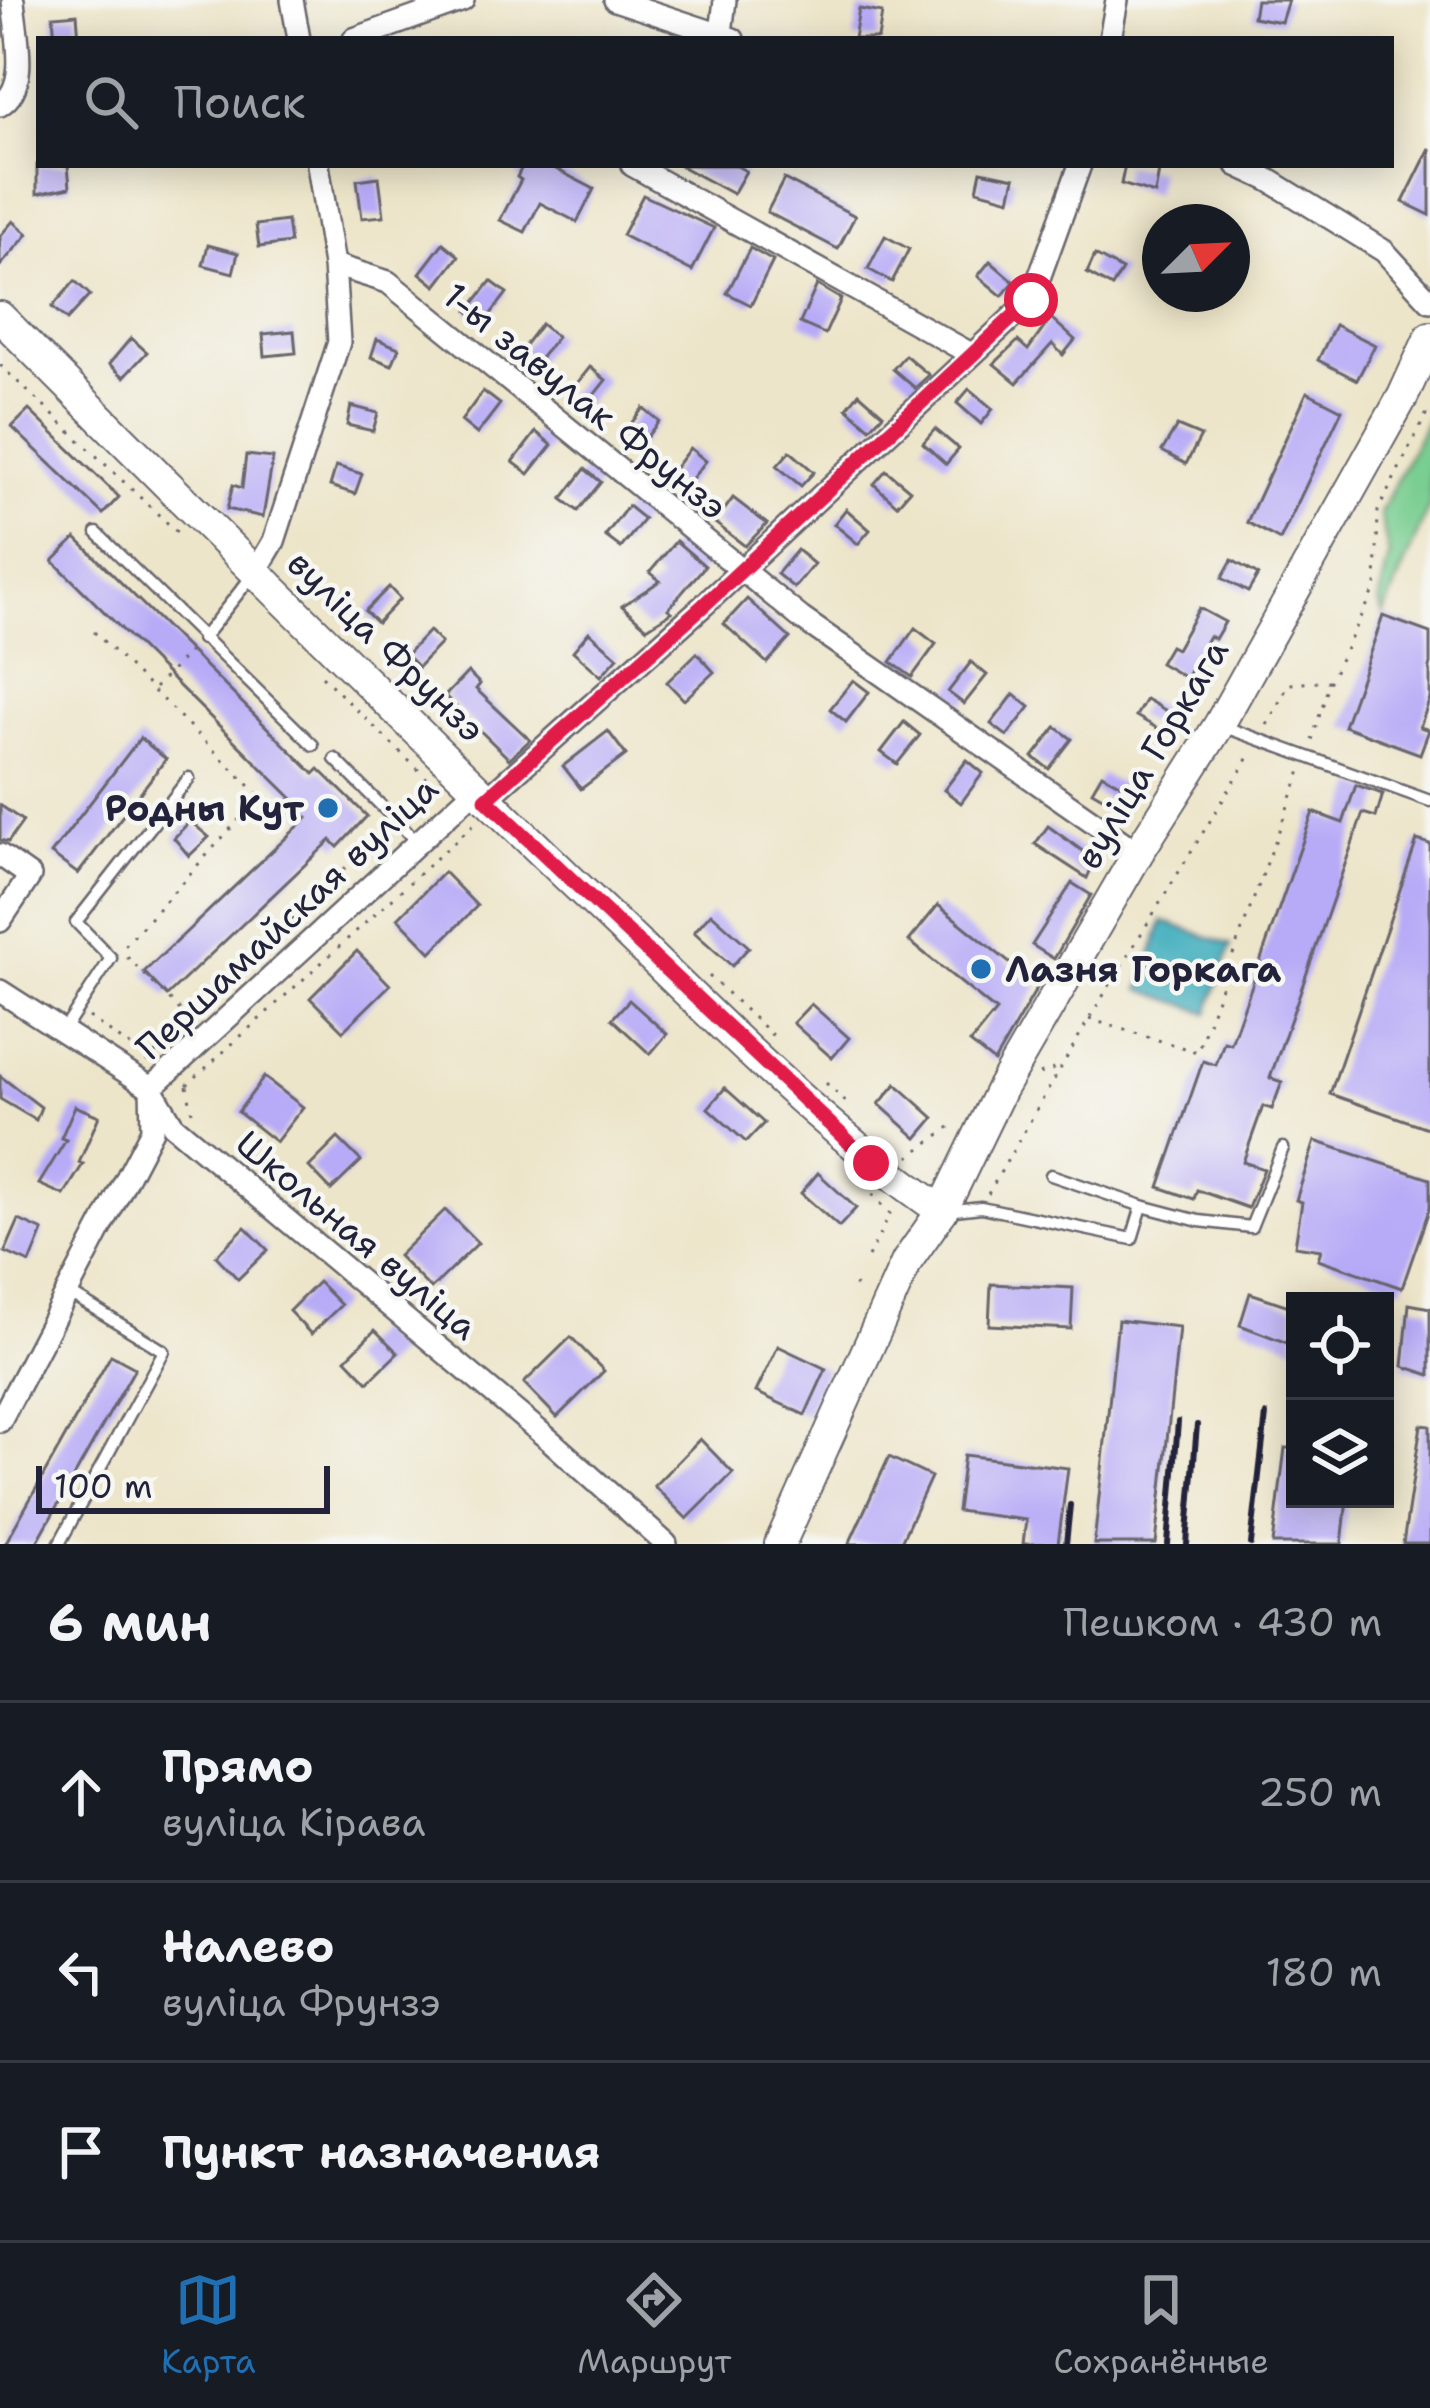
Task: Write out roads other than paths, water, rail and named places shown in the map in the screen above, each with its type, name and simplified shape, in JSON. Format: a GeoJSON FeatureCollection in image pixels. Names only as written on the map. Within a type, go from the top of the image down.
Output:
{"type":"FeatureCollection","features":[{"type":"Feature","properties":{"kind":"street"},"geometry":{"type":"LineString","coordinates":[[0,105],[7,102],[19,80],[13,0]]}},
{"type":"Feature","properties":{"kind":"street"},"geometry":{"type":"LineString","coordinates":[[292,0],[298,36]]}},
{"type":"Feature","properties":{"kind":"street"},"geometry":{"type":"LineString","coordinates":[[362,36],[463,0]]}},
{"type":"Feature","properties":{"kind":"street"},"geometry":{"type":"LineString","coordinates":[[615,0],[728,36],[724,0]]}},
{"type":"Feature","properties":{"kind":"street"},"geometry":{"type":"LineString","coordinates":[[1111,36],[1117,0]]}},
{"type":"Feature","properties":{"kind":"street"},"geometry":{"type":"LineString","coordinates":[[254,573],[274,541],[339,342],[334,265],[318,168]]}},
{"type":"Feature","properties":{"kind":"street"},"geometry":{"type":"LineString","coordinates":[[637,168],[971,354]]}},
{"type":"Feature","properties":{"kind":"street","name":"Першамайская вуліца"},"geometry":{"type":"LineString","coordinates":[[0,1421],[152,1130],[144,1084],[418,843],[480,803],[741,570],[1031,300],[1079,168]]}},
{"type":"Feature","properties":{"kind":"street"},"geometry":{"type":"LineString","coordinates":[[1243,168],[1384,251],[1430,301]]}},
{"type":"Feature","properties":{"kind":"street","name":"1-ы завулак Фрунзэ"},"geometry":{"type":"LineString","coordinates":[[334,265],[388,282],[801,618],[1138,853]]}},
{"type":"Feature","properties":{"kind":"street","name":"вуліца Фрунзэ"},"geometry":{"type":"LineString","coordinates":[[0,317],[480,803],[942,1211]]}},
{"type":"Feature","properties":{"kind":"street","name":"вуліца Горкага"},"geometry":{"type":"LineString","coordinates":[[780,1544],[907,1261],[942,1211],[1001,1089],[1138,853],[1219,725],[1403,396],[1430,337]]}},
{"type":"Feature","properties":{"kind":"street"},"geometry":{"type":"LineString","coordinates":[[0,855],[29,876],[0,921]]}},
{"type":"Feature","properties":{"kind":"street","name":"Школьная вуліца"},"geometry":{"type":"LineString","coordinates":[[0,992],[144,1084],[173,1125],[552,1442],[666,1544]]}},
{"type":"Feature","properties":{"kind":"lane"},"geometry":{"type":"LineString","coordinates":[[98,533],[313,745]]}},
{"type":"Feature","properties":{"kind":"lane"},"geometry":{"type":"LineString","coordinates":[[202,639],[254,573]]}},
{"type":"Feature","properties":{"kind":"lane"},"geometry":{"type":"LineString","coordinates":[[1219,725],[1430,801]]}},
{"type":"Feature","properties":{"kind":"lane"},"geometry":{"type":"LineString","coordinates":[[335,760],[418,843]]}},
{"type":"Feature","properties":{"kind":"lane"},"geometry":{"type":"LineString","coordinates":[[64,1030],[111,958],[76,922],[189,778]]}},
{"type":"Feature","properties":{"kind":"lane"},"geometry":{"type":"LineString","coordinates":[[1051,1174],[1198,1221],[1251,1227],[1283,1148]]}},
{"type":"Feature","properties":{"kind":"lane"},"geometry":{"type":"LineString","coordinates":[[942,1211],[981,1207],[1132,1239],[1142,1206]]}},
{"type":"Feature","properties":{"kind":"lane"},"geometry":{"type":"LineString","coordinates":[[58,1544],[164,1351],[66,1291]]}},
{"type":"Feature","properties":{"kind":"water"},"geometry":{"type":"Polygon","coordinates":[[[1163,921],[1231,945],[1208,1013],[1140,989],[1163,921]]]}},
{"type":"Feature","properties":{"kind":"railway"},"geometry":{"type":"LineString","coordinates":[[1251,1544],[1266,1415]]}},
{"type":"Feature","properties":{"kind":"railway"},"geometry":{"type":"LineString","coordinates":[[1168,1544],[1178,1422]]}},
{"type":"Feature","properties":{"kind":"railway"},"geometry":{"type":"LineString","coordinates":[[1187,1544],[1197,1425]]}},
{"type":"Feature","properties":{"kind":"railway"},"geometry":{"type":"LineString","coordinates":[[1066,1544],[1070,1505]]}},
{"type":"Feature","properties":{"kind":"place","name":"Родны Кут"},"geometry":{"type":"Point","coordinates":[328,808]}},
{"type":"Feature","properties":{"kind":"place","name":"Лазня Горкага"},"geometry":{"type":"Point","coordinates":[981,969]}}]}
